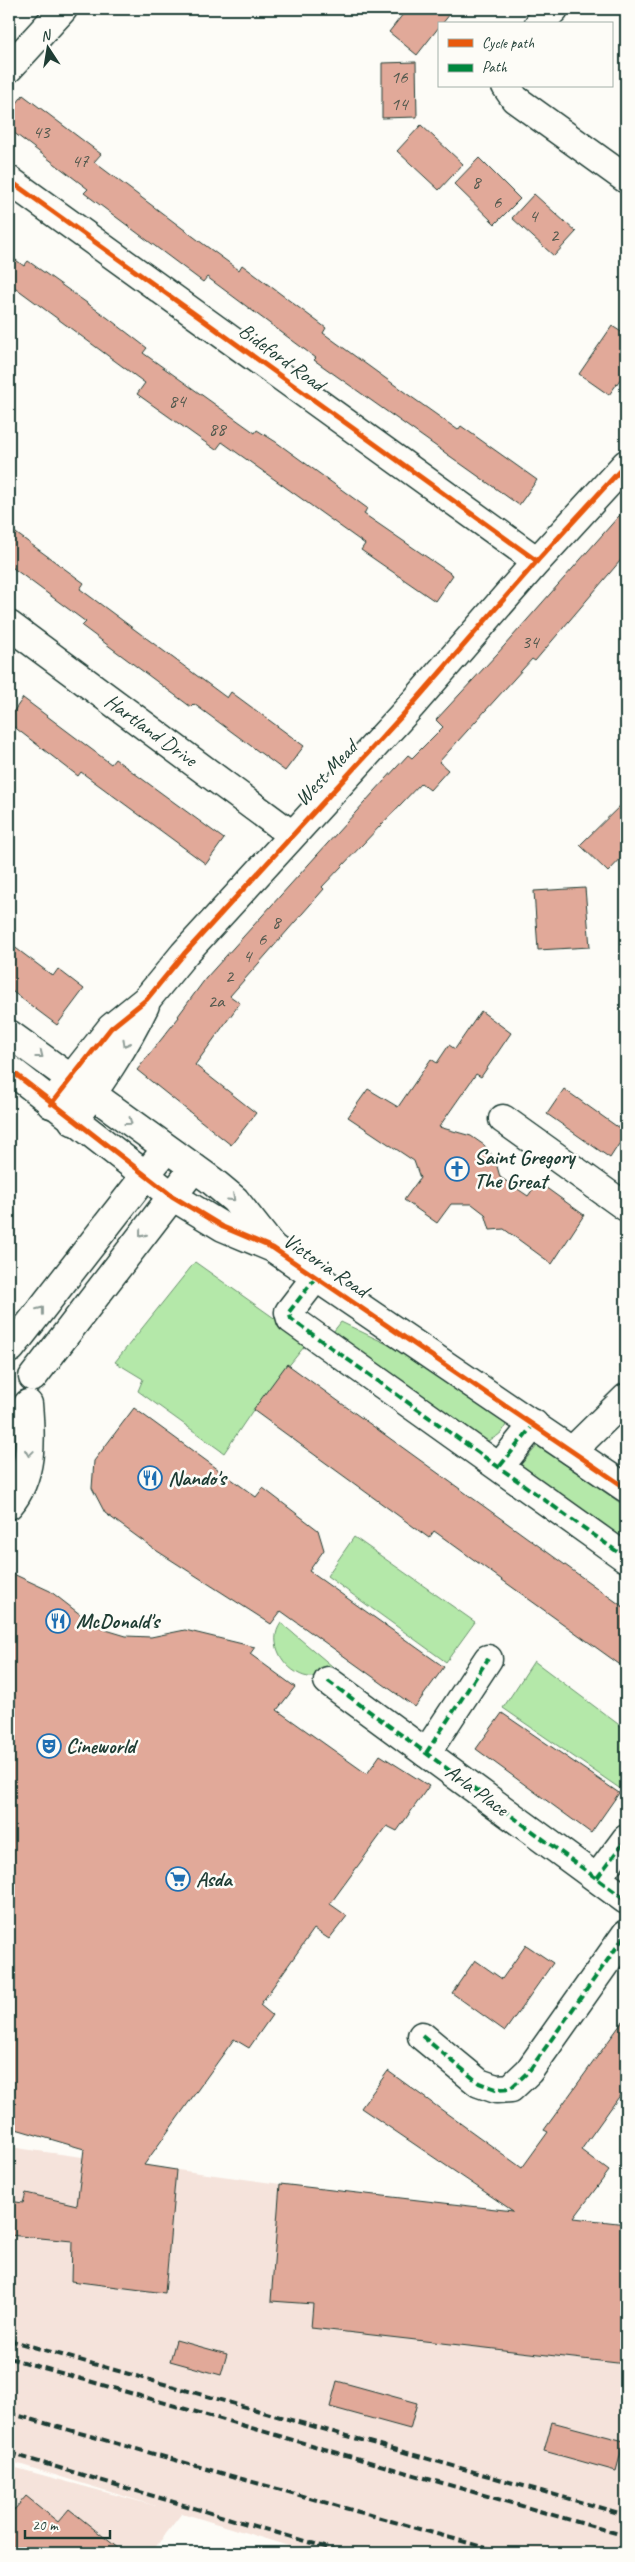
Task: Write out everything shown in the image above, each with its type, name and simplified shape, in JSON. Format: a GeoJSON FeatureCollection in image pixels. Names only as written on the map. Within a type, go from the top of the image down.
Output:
{"type":"FeatureCollection","features":[{"type":"Feature","properties":{"kind":"street"},"geometry":{"type":"LineString","coordinates":[[9,68],[63,9]]}},
{"type":"Feature","properties":{"kind":"street"},"geometry":{"type":"LineString","coordinates":[[542,22],[554,9]]}},
{"type":"Feature","properties":{"kind":"street"},"geometry":{"type":"LineString","coordinates":[[507,88],[515,100],[626,180]]}},
{"type":"Feature","properties":{"kind":"street","name":"Bideford Road"},"geometry":{"type":"LineString","coordinates":[[9,180],[537,561]]}},
{"type":"Feature","properties":{"kind":"street","name":"West Mead"},"geometry":{"type":"LineString","coordinates":[[51,1104],[81,1087],[129,1039],[147,999],[184,954],[411,706],[537,561],[626,464]]}},
{"type":"Feature","properties":{"kind":"street","name":"Hartland Drive"},"geometry":{"type":"LineString","coordinates":[[9,625],[292,835]]}},
{"type":"Feature","properties":{"kind":"street","name":"Victoria Road"},"geometry":{"type":"LineString","coordinates":[[9,1034],[194,1168],[235,1200],[273,1248]]}},
{"type":"Feature","properties":{"kind":"street","name":"Victoria Road"},"geometry":{"type":"LineString","coordinates":[[9,1069],[51,1104],[172,1196],[223,1227],[273,1248],[626,1488]]}},
{"type":"Feature","properties":{"kind":"street","name":"West Mead"},"geometry":{"type":"LineString","coordinates":[[73,1121],[81,1087]]}},
{"type":"Feature","properties":{"kind":"street"},"geometry":{"type":"LineString","coordinates":[[503,1119],[626,1207]]}},
{"type":"Feature","properties":{"kind":"street"},"geometry":{"type":"LineString","coordinates":[[9,1505],[17,1495],[29,1455],[31,1438],[18,1411],[34,1386],[33,1377],[25,1360],[10,1348],[166,1149]]}},
{"type":"Feature","properties":{"kind":"street"},"geometry":{"type":"LineString","coordinates":[[33,1377],[194,1168]]}},
{"type":"Feature","properties":{"kind":"street"},"geometry":{"type":"LineString","coordinates":[[316,1277],[289,1312],[291,1319],[500,1466],[626,1558]]}},
{"type":"Feature","properties":{"kind":"street"},"geometry":{"type":"LineString","coordinates":[[572,1451],[626,1398]]}},
{"type":"Feature","properties":{"kind":"street"},"geometry":{"type":"LineString","coordinates":[[500,1466],[534,1424]]}},
{"type":"Feature","properties":{"kind":"street"},"geometry":{"type":"LineString","coordinates":[[426,1753],[488,1659]]}},
{"type":"Feature","properties":{"kind":"street","name":"Arla Place"},"geometry":{"type":"LineString","coordinates":[[328,1681],[626,1900]]}},
{"type":"Feature","properties":{"kind":"street"},"geometry":{"type":"LineString","coordinates":[[597,1878],[626,1839]]}},
{"type":"Feature","properties":{"kind":"street"},"geometry":{"type":"LineString","coordinates":[[422,2036],[479,2083],[496,2089],[511,2088],[529,2070],[626,1934]]}},
{"type":"Feature","properties":{"kind":"shaded area"},"geometry":{"type":"Polygon","coordinates":[[[9,2147],[280,2184],[626,2224],[626,2553],[311,2553],[182,2513],[151,2553],[9,2553],[9,2466],[156,2506],[9,2461],[9,2147]]]}},
{"type":"Feature","properties":{"kind":"green space"},"geometry":{"type":"Polygon","coordinates":[[[195,1262],[308,1342],[253,1410],[224,1453],[138,1391],[143,1379],[115,1362],[195,1262]]]}},
{"type":"Feature","properties":{"kind":"green space"},"geometry":{"type":"Polygon","coordinates":[[[341,1322],[416,1358],[507,1420],[502,1431],[485,1442],[333,1332],[341,1322]]]}},
{"type":"Feature","properties":{"kind":"green space"},"geometry":{"type":"Polygon","coordinates":[[[538,1445],[626,1507],[626,1546],[518,1468],[538,1445]]]}},
{"type":"Feature","properties":{"kind":"green space"},"geometry":{"type":"Polygon","coordinates":[[[354,1537],[475,1622],[446,1662],[327,1576],[354,1537]]]}},
{"type":"Feature","properties":{"kind":"green space"},"geometry":{"type":"Polygon","coordinates":[[[281,1623],[332,1666],[319,1675],[312,1677],[304,1676],[290,1667],[279,1654],[277,1646],[277,1630],[281,1623]]]}},
{"type":"Feature","properties":{"kind":"green space"},"geometry":{"type":"Polygon","coordinates":[[[534,1661],[626,1730],[625,1792],[503,1708],[534,1661]]]}},
{"type":"Feature","properties":{"kind":"building"},"geometry":{"type":"Polygon","coordinates":[[[407,9],[454,9],[444,22],[438,22],[438,28],[417,55],[389,32],[407,9]]]}},
{"type":"Feature","properties":{"kind":"building"},"geometry":{"type":"Polygon","coordinates":[[[416,62],[417,117],[382,118],[382,63],[416,62]]]}},
{"type":"Feature","properties":{"kind":"building"},"geometry":{"type":"Polygon","coordinates":[[[23,95],[101,154],[94,162],[202,243],[239,270],[242,265],[326,328],[323,333],[458,430],[461,426],[537,480],[519,505],[314,360],[316,358],[207,277],[203,282],[84,193],[88,189],[9,129],[9,114],[23,95]]]}},
{"type":"Feature","properties":{"kind":"building"},"geometry":{"type":"Polygon","coordinates":[[[421,125],[463,164],[439,190],[397,151],[421,125]]]}},
{"type":"Feature","properties":{"kind":"building"},"geometry":{"type":"Polygon","coordinates":[[[479,158],[520,199],[495,224],[454,184],[479,158]]]}},
{"type":"Feature","properties":{"kind":"building"},"geometry":{"type":"Polygon","coordinates":[[[534,194],[576,232],[554,256],[512,218],[534,194]]]}},
{"type":"Feature","properties":{"kind":"building"},"geometry":{"type":"Polygon","coordinates":[[[9,255],[24,266],[28,261],[108,318],[147,348],[143,353],[255,433],[257,430],[276,442],[367,508],[364,514],[453,575],[435,601],[361,550],[365,544],[222,442],[216,450],[137,394],[145,383],[9,283],[9,255]]]}},
{"type":"Feature","properties":{"kind":"building"},"geometry":{"type":"Polygon","coordinates":[[[612,326],[626,335],[626,371],[609,395],[579,374],[612,326]]]}},
{"type":"Feature","properties":{"kind":"building"},"geometry":{"type":"Polygon","coordinates":[[[626,508],[626,554],[535,661],[532,659],[439,762],[448,770],[430,790],[421,783],[322,887],[324,889],[230,996],[240,1003],[195,1065],[256,1113],[231,1145],[137,1070],[179,1017],[206,978],[408,755],[412,758],[443,727],[436,720],[626,508]]]}},
{"type":"Feature","properties":{"kind":"building"},"geometry":{"type":"Polygon","coordinates":[[[9,528],[84,583],[80,589],[227,698],[231,692],[304,746],[285,771],[194,704],[191,707],[82,626],[86,622],[9,565],[9,528]]]}},
{"type":"Feature","properties":{"kind":"building"},"geometry":{"type":"Polygon","coordinates":[[[23,698],[111,764],[115,759],[224,839],[206,864],[81,772],[78,776],[9,723],[9,718],[23,698]]]}},
{"type":"Feature","properties":{"kind":"building"},"geometry":{"type":"Polygon","coordinates":[[[626,800],[626,853],[608,872],[580,845],[626,800]]]}},
{"type":"Feature","properties":{"kind":"building"},"geometry":{"type":"Polygon","coordinates":[[[585,888],[590,947],[538,950],[534,891],[585,888]]]}},
{"type":"Feature","properties":{"kind":"building"},"geometry":{"type":"Polygon","coordinates":[[[9,943],[53,976],[58,969],[84,989],[57,1025],[9,989],[9,943]]]}},
{"type":"Feature","properties":{"kind":"building","name":"Saint Gregory The Great"},"geometry":{"type":"Polygon","coordinates":[[[481,1011],[511,1033],[481,1077],[476,1074],[439,1127],[471,1136],[484,1145],[495,1159],[500,1177],[528,1196],[538,1182],[584,1215],[552,1264],[504,1229],[490,1230],[485,1214],[472,1204],[451,1204],[437,1223],[404,1200],[420,1178],[414,1161],[348,1117],[368,1089],[398,1107],[431,1059],[437,1063],[449,1045],[455,1049],[481,1011]]]}},
{"type":"Feature","properties":{"kind":"building"},"geometry":{"type":"Polygon","coordinates":[[[564,1089],[626,1133],[610,1158],[547,1114],[564,1089]]]}},
{"type":"Feature","properties":{"kind":"building"},"geometry":{"type":"Polygon","coordinates":[[[287,1364],[626,1609],[626,1669],[434,1531],[429,1538],[253,1410],[287,1364]]]}},
{"type":"Feature","properties":{"kind":"building"},"geometry":{"type":"Polygon","coordinates":[[[134,1408],[256,1497],[263,1488],[318,1530],[324,1550],[309,1571],[444,1667],[415,1707],[281,1611],[271,1624],[154,1549],[105,1513],[92,1488],[94,1461],[134,1408]]]}},
{"type":"Feature","properties":{"kind":"building","name":"Asda"},"geometry":{"type":"Polygon","coordinates":[[[9,1572],[50,1591],[90,1622],[106,1630],[126,1636],[151,1637],[185,1630],[255,1647],[250,1654],[295,1687],[277,1710],[367,1774],[380,1755],[429,1786],[397,1831],[387,1826],[330,1904],[347,1916],[329,1939],[314,1929],[260,2005],[272,2015],[249,2048],[234,2039],[144,2165],[176,2170],[165,2293],[71,2281],[72,2241],[9,2235],[9,2201],[23,2203],[26,2193],[77,2205],[84,2149],[9,2127],[9,1572]]]}},
{"type":"Feature","properties":{"kind":"building"},"geometry":{"type":"Polygon","coordinates":[[[502,1713],[619,1793],[591,1833],[476,1749],[502,1713]]]}},
{"type":"Feature","properties":{"kind":"building"},"geometry":{"type":"Polygon","coordinates":[[[526,1945],[553,1963],[505,2031],[452,1993],[475,1960],[502,1979],[526,1945]]]}},
{"type":"Feature","properties":{"kind":"building"},"geometry":{"type":"Polygon","coordinates":[[[626,2017],[626,2087],[581,2150],[609,2171],[574,2218],[626,2224],[626,2364],[311,2328],[313,2304],[271,2301],[280,2184],[513,2211],[361,2108],[388,2071],[522,2168],[548,2132],[544,2130],[626,2017]]]}},
{"type":"Feature","properties":{"kind":"building"},"geometry":{"type":"Polygon","coordinates":[[[176,2340],[227,2354],[221,2375],[170,2361],[176,2340]]]}},
{"type":"Feature","properties":{"kind":"building"},"geometry":{"type":"Polygon","coordinates":[[[337,2381],[417,2403],[410,2429],[330,2407],[337,2381]]]}},
{"type":"Feature","properties":{"kind":"building"},"geometry":{"type":"Polygon","coordinates":[[[552,2422],[624,2441],[616,2471],[544,2451],[552,2422]]]}},
{"type":"Feature","properties":{"kind":"building"},"geometry":{"type":"Polygon","coordinates":[[[26,2496],[58,2522],[69,2509],[124,2553],[17,2553],[9,2547],[9,2516],[26,2496]]]}},
{"type":"Feature","properties":{"kind":"railway"},"geometry":{"type":"LineString","coordinates":[[9,2340],[626,2515]]}},
{"type":"Feature","properties":{"kind":"railway"},"geometry":{"type":"LineString","coordinates":[[9,2358],[626,2536]]}},
{"type":"Feature","properties":{"kind":"railway"},"geometry":{"type":"LineString","coordinates":[[9,2413],[504,2553]]}},
{"type":"Feature","properties":{"kind":"railway"},"geometry":{"type":"LineString","coordinates":[[9,2453],[345,2553]]}},
{"type":"Feature","properties":{"kind":"marked path"},"geometry":{"type":"LineString","coordinates":[[316,1277],[289,1312],[291,1319],[626,1558]]}},
{"type":"Feature","properties":{"kind":"marked path"},"geometry":{"type":"LineString","coordinates":[[500,1466],[534,1424]]}},
{"type":"Feature","properties":{"kind":"marked path"},"geometry":{"type":"LineString","coordinates":[[426,1753],[488,1659]]}},
{"type":"Feature","properties":{"kind":"marked path"},"geometry":{"type":"LineString","coordinates":[[328,1681],[626,1900]]}},
{"type":"Feature","properties":{"kind":"marked path"},"geometry":{"type":"LineString","coordinates":[[597,1878],[626,1839]]}},
{"type":"Feature","properties":{"kind":"marked path"},"geometry":{"type":"LineString","coordinates":[[422,2036],[479,2083],[496,2089],[511,2088],[529,2071],[626,1934]]}},
{"type":"Feature","properties":{"kind":"cycle path"},"geometry":{"type":"LineString","coordinates":[[9,180],[537,561]]}},
{"type":"Feature","properties":{"kind":"cycle path"},"geometry":{"type":"LineString","coordinates":[[51,1104],[111,1028],[147,999],[184,954],[411,706],[537,561],[626,464]]}},
{"type":"Feature","properties":{"kind":"cycle path"},"geometry":{"type":"LineString","coordinates":[[9,1069],[172,1196],[223,1227],[273,1248],[626,1488]]}},
{"type":"Feature","properties":{"kind":"place","name":"Saint Gregory The Great"},"geometry":{"type":"Point","coordinates":[457,1169]}},
{"type":"Feature","properties":{"kind":"place","name":"Nando's"},"geometry":{"type":"Point","coordinates":[150,1478]}},
{"type":"Feature","properties":{"kind":"place","name":"McDonald's"},"geometry":{"type":"Point","coordinates":[58,1621]}},
{"type":"Feature","properties":{"kind":"place","name":"Cineworld"},"geometry":{"type":"Point","coordinates":[49,1746]}},
{"type":"Feature","properties":{"kind":"place","name":"Asda"},"geometry":{"type":"Point","coordinates":[178,1879]}}]}
